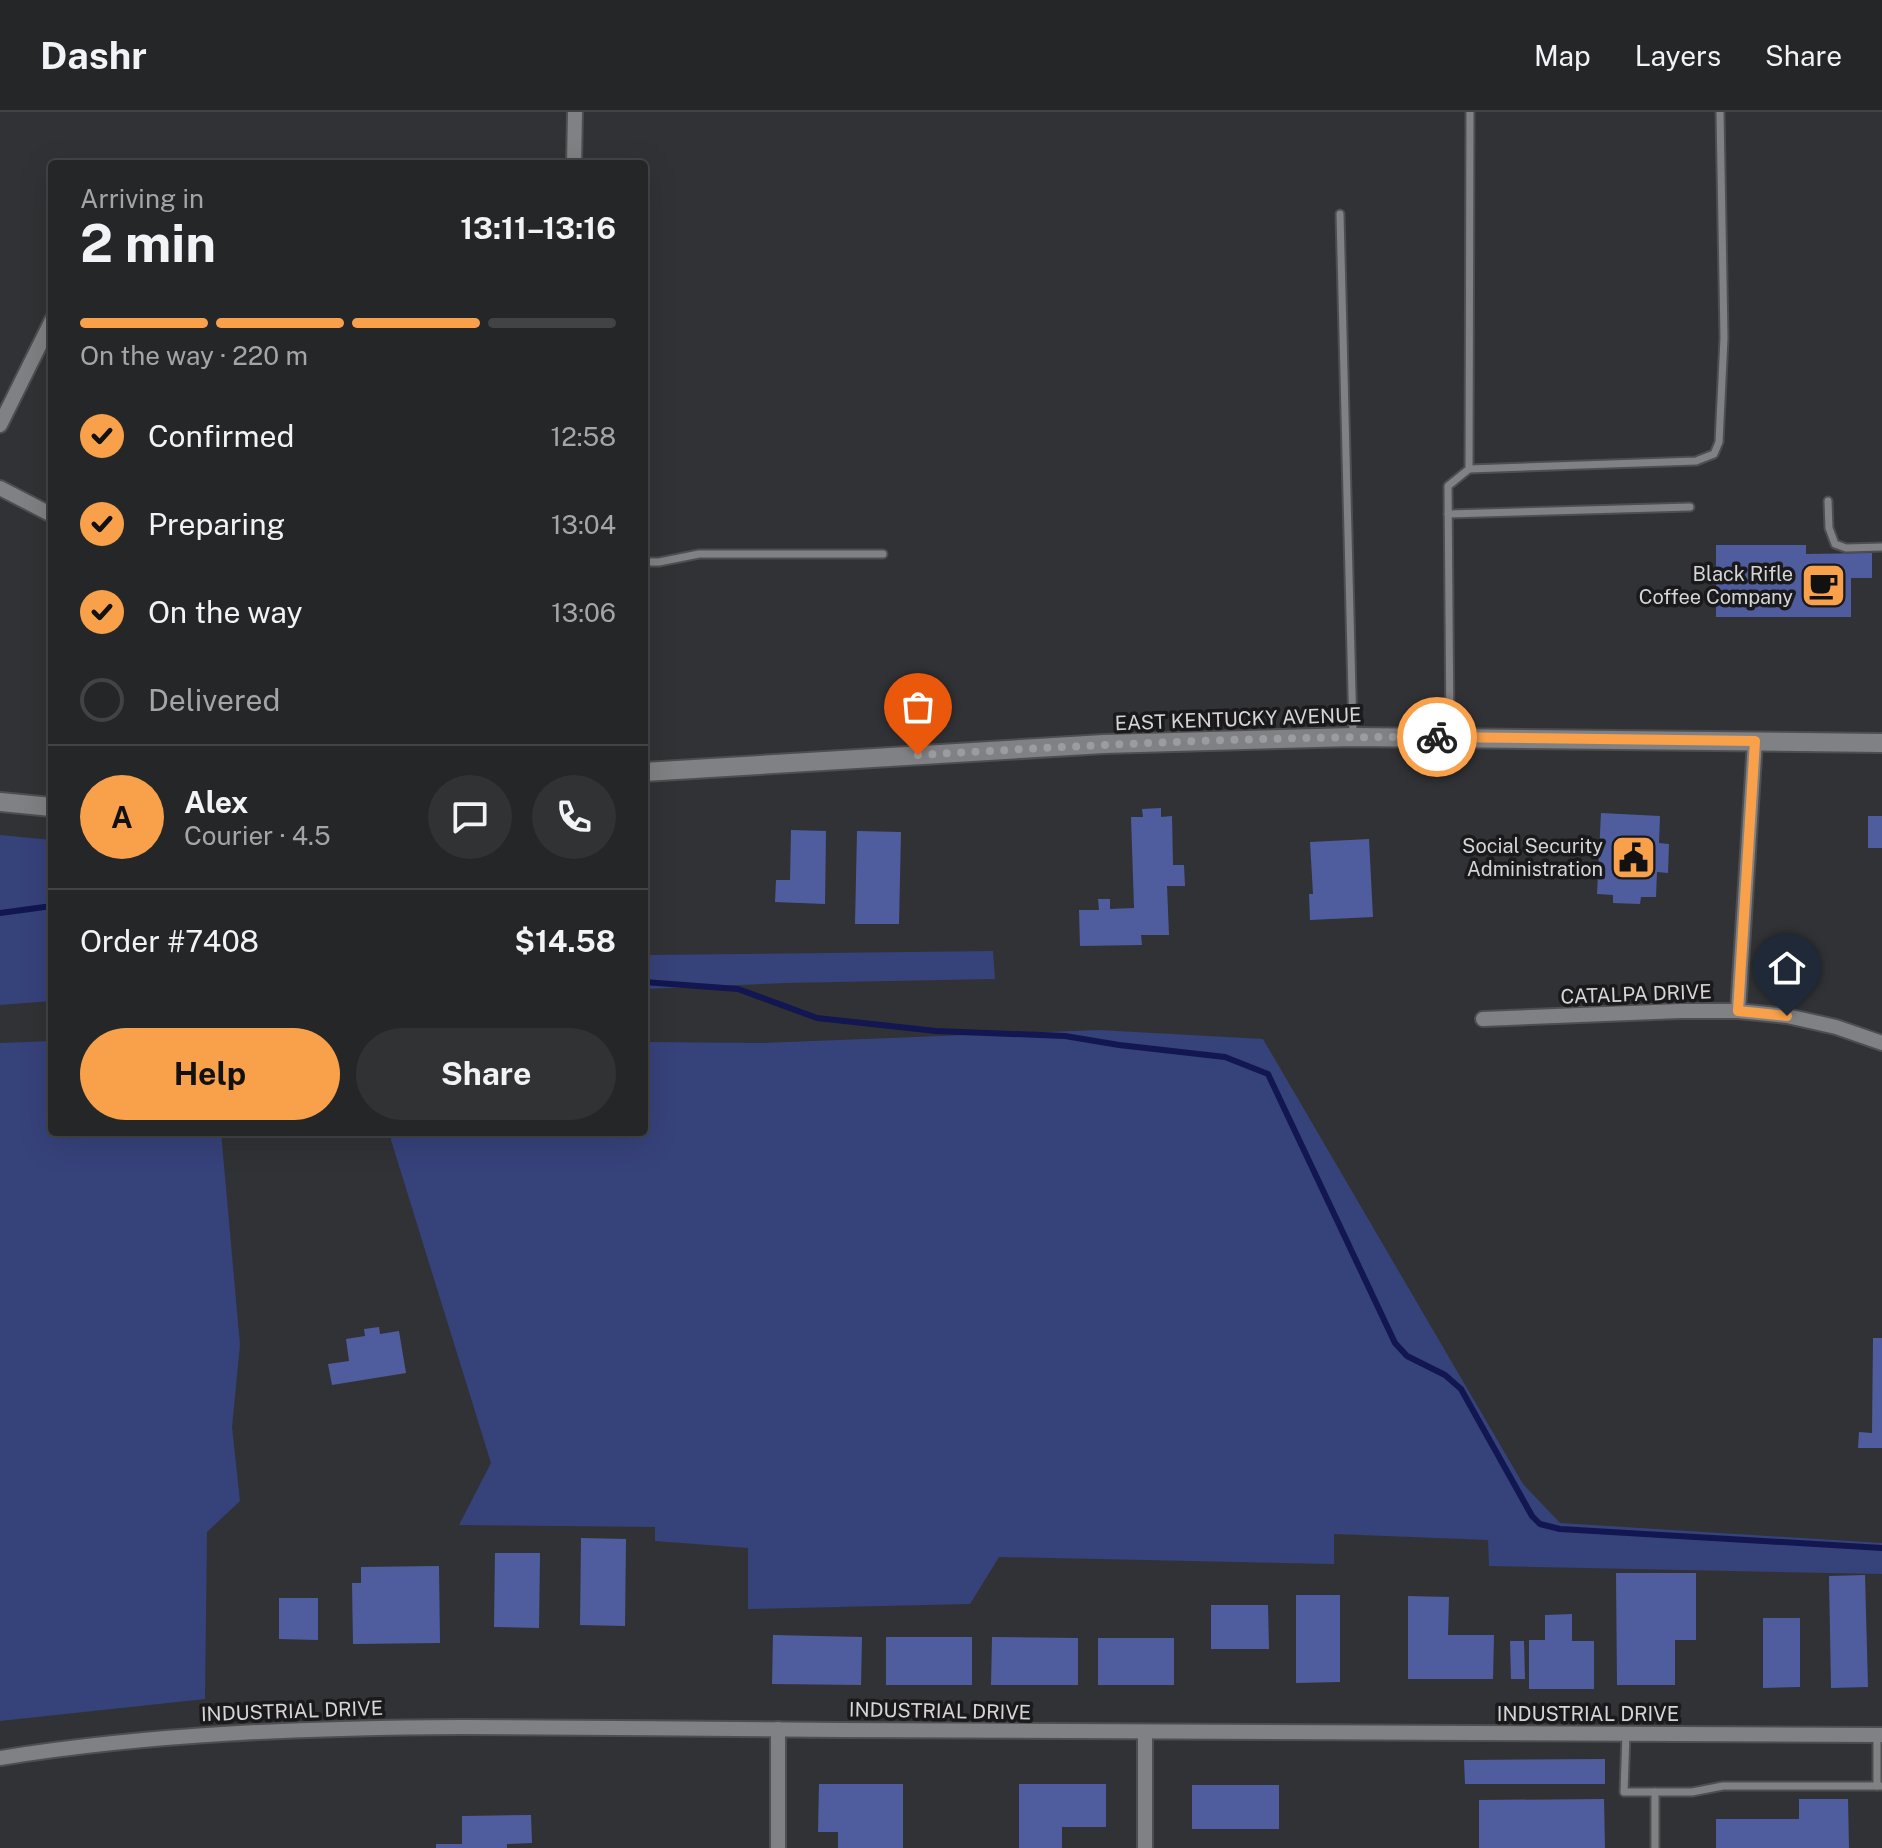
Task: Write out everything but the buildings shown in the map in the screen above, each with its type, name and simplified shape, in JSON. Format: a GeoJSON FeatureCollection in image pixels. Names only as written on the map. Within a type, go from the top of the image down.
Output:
{"type":"FeatureCollection","features":[{"type":"Feature","properties":{"kind":"street"},"geometry":{"type":"LineString","coordinates":[[574,160],[575,112]]}},
{"type":"Feature","properties":{"kind":"street"},"geometry":{"type":"LineString","coordinates":[[0,425],[48,328]]}},
{"type":"Feature","properties":{"kind":"street"},"geometry":{"type":"LineString","coordinates":[[0,488],[48,513]]}},
{"type":"Feature","properties":{"kind":"street","name":"EAST KENTUCKY AVENUE"},"geometry":{"type":"LineString","coordinates":[[648,772],[1104,744],[1353,737],[1882,743]]}},
{"type":"Feature","properties":{"kind":"street"},"geometry":{"type":"LineString","coordinates":[[1738,1011],[1755,741]]}},
{"type":"Feature","properties":{"kind":"street"},"geometry":{"type":"LineString","coordinates":[[0,802],[48,807]]}},
{"type":"Feature","properties":{"kind":"street","name":"CATALPA DRIVE"},"geometry":{"type":"LineString","coordinates":[[1483,1019],[1738,1011],[1787,1016],[1836,1027],[1882,1043]]}},
{"type":"Feature","properties":{"kind":"street","name":"INDUSTRIAL DRIVE"},"geometry":{"type":"LineString","coordinates":[[0,1758],[58,1748],[187,1735],[328,1728],[1880,1735]]}},
{"type":"Feature","properties":{"kind":"street"},"geometry":{"type":"LineString","coordinates":[[778,1729],[778,1848]]}},
{"type":"Feature","properties":{"kind":"street"},"geometry":{"type":"LineString","coordinates":[[1145,1733],[1145,1848]]}},
{"type":"Feature","properties":{"kind":"lane"},"geometry":{"type":"LineString","coordinates":[[1469,469],[1470,112]]}},
{"type":"Feature","properties":{"kind":"lane"},"geometry":{"type":"LineString","coordinates":[[1450,738],[1448,486],[1469,469],[1696,461],[1714,454],[1719,442],[1724,338],[1720,112]]}},
{"type":"Feature","properties":{"kind":"lane"},"geometry":{"type":"LineString","coordinates":[[1340,214],[1353,737]]}},
{"type":"Feature","properties":{"kind":"lane"},"geometry":{"type":"LineString","coordinates":[[1828,501],[1829,528],[1835,544],[1846,548],[1882,547]]}},
{"type":"Feature","properties":{"kind":"lane"},"geometry":{"type":"LineString","coordinates":[[1448,514],[1690,507]]}},
{"type":"Feature","properties":{"kind":"lane"},"geometry":{"type":"LineString","coordinates":[[648,562],[699,554],[883,554]]}},
{"type":"Feature","properties":{"kind":"lane"},"geometry":{"type":"LineString","coordinates":[[1626,1734],[1624,1792],[1692,1792],[1723,1786],[1880,1786],[1880,1735]]}},
{"type":"Feature","properties":{"kind":"lane"},"geometry":{"type":"LineString","coordinates":[[1655,1792],[1655,1848]]}},
{"type":"Feature","properties":{"kind":"shaded area"},"geometry":{"type":"Polygon","coordinates":[[[0,835],[48,840],[48,1001],[0,1005],[0,835]]]}},
{"type":"Feature","properties":{"kind":"shaded area"},"geometry":{"type":"Polygon","coordinates":[[[993,951],[995,979],[648,989],[649,955],[993,951]]]}},
{"type":"Feature","properties":{"kind":"shaded area"},"geometry":{"type":"Polygon","coordinates":[[[1099,1030],[1263,1039],[1523,1484],[1560,1523],[1882,1543],[1882,1574],[1489,1566],[1488,1540],[1334,1534],[1334,1564],[999,1557],[970,1604],[748,1609],[748,1548],[655,1541],[655,1527],[459,1525],[491,1463],[391,1136],[648,1136],[648,1042],[760,1043],[1099,1030]]]}},
{"type":"Feature","properties":{"kind":"shaded area"},"geometry":{"type":"Polygon","coordinates":[[[48,1041],[48,1136],[221,1136],[240,1345],[232,1427],[240,1501],[207,1532],[205,1699],[0,1721],[0,1043],[48,1041]]]}},
{"type":"Feature","properties":{"kind":"waterway"},"geometry":{"type":"LineString","coordinates":[[0,913],[48,907]]}},
{"type":"Feature","properties":{"kind":"waterway"},"geometry":{"type":"LineString","coordinates":[[648,982],[738,989],[817,1018],[936,1031],[1065,1036],[1225,1057],[1268,1074],[1395,1343],[1407,1356],[1445,1375],[1461,1389],[1532,1516],[1540,1524],[1560,1529],[1882,1548]]}},
{"type":"Feature","properties":{"kind":"way so far"},"geometry":{"type":"LineString","coordinates":[[918,755],[1104,744],[1437,737]]}},
{"type":"Feature","properties":{"kind":"place","name":"Black Rifle Coffee Company"},"geometry":{"type":"Point","coordinates":[1824,585]}},
{"type":"Feature","properties":{"kind":"place","name":"Social Security Administration"},"geometry":{"type":"Point","coordinates":[1634,858]}},
{"type":"Feature","properties":{"kind":"route"},"geometry":{"type":"LineString","coordinates":[[1437,737],[1755,741],[1738,1011],[1787,1016]]}}]}
